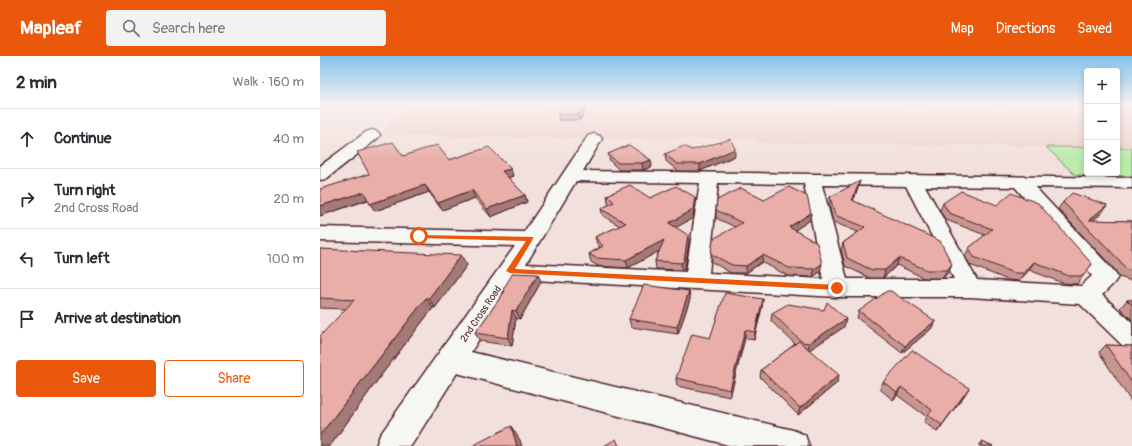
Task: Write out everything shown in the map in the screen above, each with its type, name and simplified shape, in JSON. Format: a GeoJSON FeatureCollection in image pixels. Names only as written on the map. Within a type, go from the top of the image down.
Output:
{"type":"FeatureCollection","features":[{"type":"Feature","properties":{"kind":"street"},"geometry":{"type":"LineString","coordinates":[[320,175],[372,135]]}},
{"type":"Feature","properties":{"kind":"street","name":"2nd Cross Road"},"geometry":{"type":"LineString","coordinates":[[392,446],[510,271],[572,176],[594,139]]}},
{"type":"Feature","properties":{"kind":"street"},"geometry":{"type":"LineString","coordinates":[[572,176],[1132,183]]}},
{"type":"Feature","properties":{"kind":"street"},"geometry":{"type":"LineString","coordinates":[[696,281],[710,178]]}},
{"type":"Feature","properties":{"kind":"street"},"geometry":{"type":"LineString","coordinates":[[812,180],[837,288]]}},
{"type":"Feature","properties":{"kind":"street"},"geometry":{"type":"LineString","coordinates":[[913,181],[970,288]]}},
{"type":"Feature","properties":{"kind":"street"},"geometry":{"type":"LineString","coordinates":[[1020,182],[1106,277],[1086,294]]}},
{"type":"Feature","properties":{"kind":"street"},"geometry":{"type":"LineString","coordinates":[[320,234],[530,239]]}},
{"type":"Feature","properties":{"kind":"street"},"geometry":{"type":"LineString","coordinates":[[510,271],[837,288],[970,288],[1086,294],[1132,338]]}},
{"type":"Feature","properties":{"kind":"street"},"geometry":{"type":"LineString","coordinates":[[451,359],[793,446]]}},
{"type":"Feature","properties":{"kind":"shaded area"},"geometry":{"type":"Polygon","coordinates":[[[391,123],[1084,123],[1084,147],[758,143],[757,139],[585,139],[380,135],[391,123]]]}},
{"type":"Feature","properties":{"kind":"shaded area"},"geometry":{"type":"Polygon","coordinates":[[[1120,123],[1132,123],[1132,148],[1120,148],[1120,123]]]}},
{"type":"Feature","properties":{"kind":"green space"},"geometry":{"type":"Polygon","coordinates":[[[1046,147],[1084,147],[1084,175],[1075,175],[1046,147]]]}},
{"type":"Feature","properties":{"kind":"green space"},"geometry":{"type":"Polygon","coordinates":[[[1120,148],[1132,148],[1132,176],[1120,176],[1120,148]]]}},
{"type":"Feature","properties":{"kind":"building"},"geometry":{"type":"Polygon","coordinates":[[[731,139],[735,149],[700,164],[677,164],[665,154],[684,146],[692,150],[731,139]]]}},
{"type":"Feature","properties":{"kind":"building"},"geometry":{"type":"Polygon","coordinates":[[[393,142],[403,156],[437,145],[449,160],[489,147],[511,169],[502,171],[525,195],[487,209],[472,190],[438,203],[425,185],[370,204],[364,192],[320,206],[320,189],[369,174],[357,152],[393,142]]]}},
{"type":"Feature","properties":{"kind":"building"},"geometry":{"type":"Polygon","coordinates":[[[629,145],[651,160],[642,163],[618,163],[608,154],[629,145]]]}},
{"type":"Feature","properties":{"kind":"building"},"geometry":{"type":"Polygon","coordinates":[[[860,181],[852,200],[940,241],[952,264],[947,270],[927,270],[899,258],[885,270],[872,270],[847,258],[843,243],[865,227],[835,215],[830,197],[860,181]]]}},
{"type":"Feature","properties":{"kind":"building"},"geometry":{"type":"Polygon","coordinates":[[[630,185],[650,198],[676,186],[695,197],[693,210],[669,223],[688,235],[684,261],[681,263],[655,261],[664,240],[626,260],[596,258],[589,254],[603,246],[595,237],[626,223],[601,209],[614,202],[607,195],[630,185]]]}},
{"type":"Feature","properties":{"kind":"building"},"geometry":{"type":"Polygon","coordinates":[[[789,187],[807,196],[811,213],[789,227],[817,243],[822,264],[814,269],[789,268],[763,255],[746,266],[732,265],[711,254],[713,239],[742,223],[716,210],[717,200],[741,188],[764,200],[789,187]]]}},
{"type":"Feature","properties":{"kind":"building"},"geometry":{"type":"Polygon","coordinates":[[[961,191],[997,205],[1011,193],[1038,203],[1092,264],[1083,276],[1069,276],[1034,262],[1024,273],[1013,273],[974,257],[969,248],[992,229],[949,213],[943,203],[961,191]]]}},
{"type":"Feature","properties":{"kind":"building"},"geometry":{"type":"Polygon","coordinates":[[[1072,193],[1107,205],[1089,220],[1132,221],[1132,271],[1126,269],[1063,202],[1072,193]]]}},
{"type":"Feature","properties":{"kind":"building"},"geometry":{"type":"Polygon","coordinates":[[[320,249],[461,255],[429,298],[426,298],[320,435],[320,336],[354,300],[320,298],[320,249]]]}},
{"type":"Feature","properties":{"kind":"building"},"geometry":{"type":"Polygon","coordinates":[[[513,273],[538,274],[516,311],[512,310],[508,338],[475,333],[505,291],[502,291],[513,273]]]}},
{"type":"Feature","properties":{"kind":"building"},"geometry":{"type":"Polygon","coordinates":[[[644,285],[689,291],[677,327],[629,319],[644,285]]]}},
{"type":"Feature","properties":{"kind":"building"},"geometry":{"type":"Polygon","coordinates":[[[887,291],[891,291],[935,321],[905,346],[859,311],[887,291]]]}},
{"type":"Feature","properties":{"kind":"building"},"geometry":{"type":"Polygon","coordinates":[[[725,293],[763,299],[755,332],[745,330],[730,390],[676,378],[692,334],[710,338],[725,293]]]}},
{"type":"Feature","properties":{"kind":"building"},"geometry":{"type":"Polygon","coordinates":[[[1127,300],[1132,300],[1132,305],[1127,300]]]}},
{"type":"Feature","properties":{"kind":"building"},"geometry":{"type":"Polygon","coordinates":[[[827,302],[846,319],[809,343],[802,342],[772,313],[788,304],[824,310],[827,302]]]}},
{"type":"Feature","properties":{"kind":"building"},"geometry":{"type":"Polygon","coordinates":[[[799,341],[839,375],[800,408],[761,370],[799,341]]]}},
{"type":"Feature","properties":{"kind":"building"},"geometry":{"type":"Polygon","coordinates":[[[1106,345],[1132,346],[1132,383],[1106,345]]]}},
{"type":"Feature","properties":{"kind":"building"},"geometry":{"type":"Polygon","coordinates":[[[912,350],[969,388],[942,425],[928,415],[932,410],[901,387],[897,392],[883,382],[912,350]]]}},
{"type":"Feature","properties":{"kind":"building"},"geometry":{"type":"Polygon","coordinates":[[[511,426],[517,446],[472,446],[511,426]]]}},
{"type":"Feature","properties":{"kind":"building"},"geometry":{"type":"Polygon","coordinates":[[[616,439],[619,446],[604,446],[616,439]]]}},
{"type":"Feature","properties":{"kind":"building"},"geometry":{"type":"Polygon","coordinates":[[[982,441],[993,446],[981,446],[982,441]]]}},
{"type":"Feature","properties":{"kind":"route"},"geometry":{"type":"LineString","coordinates":[[419,236],[530,239],[510,271],[837,288]]}}]}
